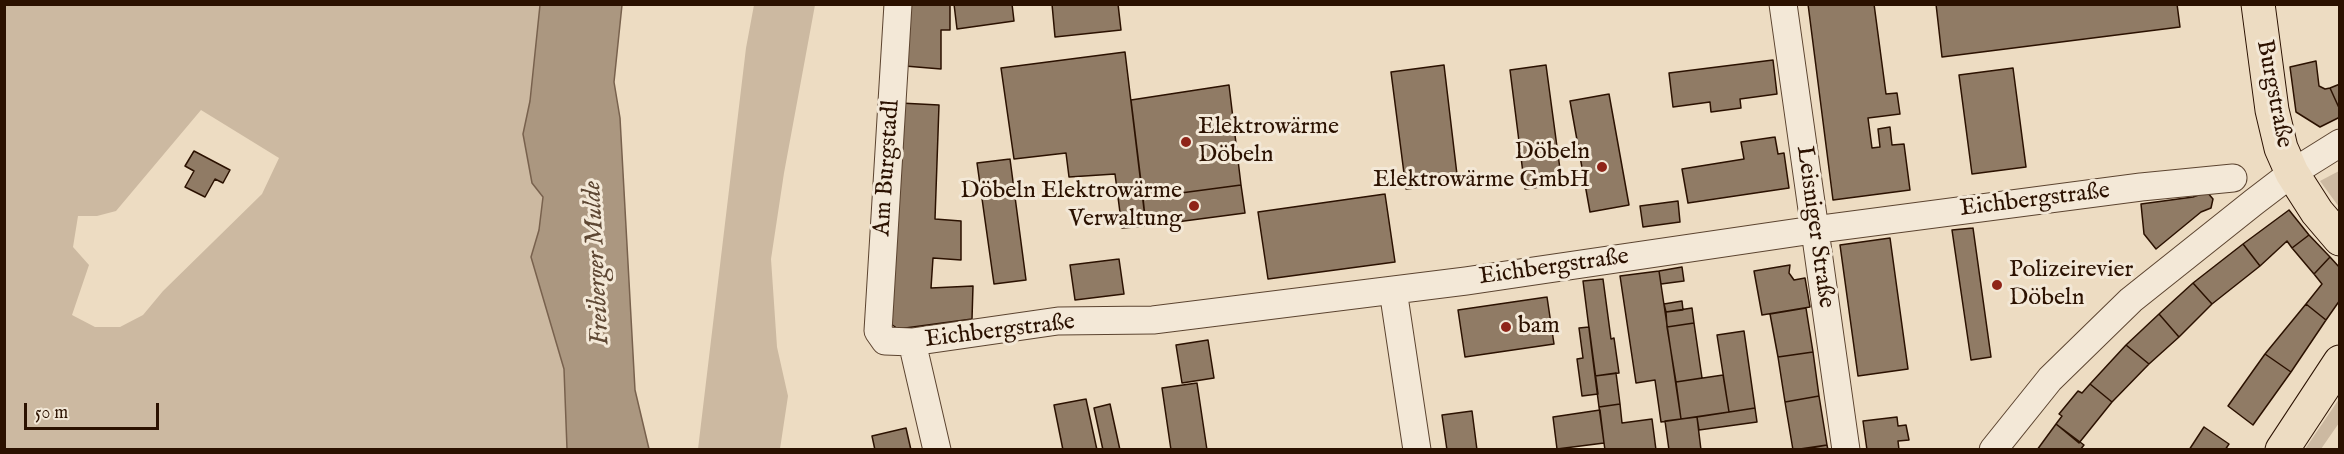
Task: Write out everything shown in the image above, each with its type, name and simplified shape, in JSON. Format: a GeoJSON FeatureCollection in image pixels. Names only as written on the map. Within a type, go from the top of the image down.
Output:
{"type":"FeatureCollection","features":[{"type":"Feature","properties":{"kind":"main road","name":"Burgstraße"},"geometry":{"type":"LineString","coordinates":[[2258,4],[2272,110],[2281,148],[2292,173],[2317,212],[2340,239]]}},
{"type":"Feature","properties":{"kind":"main road"},"geometry":{"type":"LineString","coordinates":[[2282,450],[2340,362]]}},
{"type":"Feature","properties":{"kind":"street","name":"Am Burgstadl"},"geometry":{"type":"LineString","coordinates":[[878,331],[898,4]]}},
{"type":"Feature","properties":{"kind":"street","name":"Leisniger Straße"},"geometry":{"type":"LineString","coordinates":[[1783,4],[1813,230],[1846,450]]}},
{"type":"Feature","properties":{"kind":"street"},"geometry":{"type":"LineString","coordinates":[[1994,450],[2050,379],[2131,300],[2292,173],[2340,143]]}},
{"type":"Feature","properties":{"kind":"street","name":"Eichbergstraße"},"geometry":{"type":"LineString","coordinates":[[878,331],[885,341],[912,342],[1058,321],[1137,322],[1393,290],[1813,230],[2141,187],[2233,178]]}},
{"type":"Feature","properties":{"kind":"street"},"geometry":{"type":"LineString","coordinates":[[1393,290],[1417,450]]}},
{"type":"Feature","properties":{"kind":"street"},"geometry":{"type":"LineString","coordinates":[[912,342],[937,450]]}},
{"type":"Feature","properties":{"kind":"shaded area"},"geometry":{"type":"Polygon","coordinates":[[[4,5],[540,5],[530,101],[523,135],[532,183],[543,197],[539,230],[531,257],[564,369],[567,449],[5,449],[4,5]],[[201,110],[116,211],[97,216],[78,216],[73,247],[89,265],[72,315],[95,327],[120,327],[143,315],[163,291],[262,194],[279,158],[201,110]]]}},
{"type":"Feature","properties":{"kind":"shaded area"},"geometry":{"type":"Polygon","coordinates":[[[754,5],[815,5],[784,173],[771,259],[777,347],[788,396],[780,449],[698,449],[746,48],[754,5]]]}},
{"type":"Feature","properties":{"kind":"shaded area"},"geometry":{"type":"Polygon","coordinates":[[[2339,171],[2339,207],[2320,181],[2339,171]]]}},
{"type":"Feature","properties":{"kind":"shaded area"},"geometry":{"type":"Polygon","coordinates":[[[2339,399],[2339,423],[2321,449],[2305,449],[2339,399]]]}},
{"type":"Feature","properties":{"kind":"water","name":"Freiberger Mulde"},"geometry":{"type":"Polygon","coordinates":[[[540,5],[622,5],[614,82],[620,118],[635,390],[649,449],[567,449],[564,369],[531,257],[539,230],[543,197],[532,183],[523,134],[530,101],[540,5]]]}},
{"type":"Feature","properties":{"kind":"building"},"geometry":{"type":"Polygon","coordinates":[[[908,4],[950,4],[950,30],[941,30],[941,69],[905,66],[908,4]]]}},
{"type":"Feature","properties":{"kind":"building"},"geometry":{"type":"Polygon","coordinates":[[[954,4],[1012,4],[1014,21],[957,29],[954,4]]]}},
{"type":"Feature","properties":{"kind":"building"},"geometry":{"type":"Polygon","coordinates":[[[1052,4],[1118,4],[1121,30],[1055,37],[1052,4]]]}},
{"type":"Feature","properties":{"kind":"building"},"geometry":{"type":"Polygon","coordinates":[[[1808,4],[1874,4],[1886,94],[1897,93],[1900,114],[1868,118],[1872,148],[1880,147],[1878,129],[1890,127],[1892,145],[1904,144],[1910,190],[1833,200],[1808,4]]]}},
{"type":"Feature","properties":{"kind":"building"},"geometry":{"type":"Polygon","coordinates":[[[1936,4],[2177,4],[2180,27],[1942,57],[1936,4]]]}},
{"type":"Feature","properties":{"kind":"building"},"geometry":{"type":"Polygon","coordinates":[[[1125,52],[1146,226],[1122,228],[1115,174],[1069,177],[1066,153],[1014,159],[1001,68],[1125,52]]]}},
{"type":"Feature","properties":{"kind":"building"},"geometry":{"type":"Polygon","coordinates":[[[1773,60],[1777,94],[1740,99],[1741,108],[1711,112],[1710,102],[1673,107],[1669,73],[1773,60]]]}},
{"type":"Feature","properties":{"kind":"building"},"geometry":{"type":"Polygon","coordinates":[[[2316,61],[2319,86],[2325,89],[2330,88],[2340,110],[2340,117],[2320,127],[2296,112],[2290,67],[2316,61]]]}},
{"type":"Feature","properties":{"kind":"building"},"geometry":{"type":"Polygon","coordinates":[[[1444,65],[1458,183],[1406,189],[1391,72],[1444,65]]]}},
{"type":"Feature","properties":{"kind":"building"},"geometry":{"type":"Polygon","coordinates":[[[1546,65],[1562,184],[1525,189],[1510,70],[1546,65]]]}},
{"type":"Feature","properties":{"kind":"building"},"geometry":{"type":"Polygon","coordinates":[[[2013,68],[2026,167],[1972,174],[1959,75],[2013,68]]]}},
{"type":"Feature","properties":{"kind":"building"},"geometry":{"type":"Polygon","coordinates":[[[2340,84],[2340,110],[2330,88],[2340,84]]]}},
{"type":"Feature","properties":{"kind":"building","name":"Elektrowärme Döbeln"},"geometry":{"type":"Polygon","coordinates":[[[1229,85],[1241,185],[1143,198],[1131,100],[1229,85]]]}},
{"type":"Feature","properties":{"kind":"building","name":"Döbeln Elektrowärme GmbH"},"geometry":{"type":"Polygon","coordinates":[[[1609,94],[1629,205],[1590,212],[1570,101],[1609,94]]]}},
{"type":"Feature","properties":{"kind":"building"},"geometry":{"type":"Polygon","coordinates":[[[900,103],[939,105],[935,219],[961,221],[961,260],[933,258],[931,288],[973,286],[972,319],[898,329],[891,324],[900,103]]]}},
{"type":"Feature","properties":{"kind":"building"},"geometry":{"type":"Polygon","coordinates":[[[1775,137],[1778,154],[1784,153],[1789,188],[1688,203],[1682,169],[1744,159],[1741,142],[1775,137]]]}},
{"type":"Feature","properties":{"kind":"building"},"geometry":{"type":"Polygon","coordinates":[[[194,151],[230,170],[223,183],[215,179],[205,197],[185,187],[194,171],[185,166],[194,151]]]}},
{"type":"Feature","properties":{"kind":"building"},"geometry":{"type":"Polygon","coordinates":[[[1010,159],[1026,280],[994,284],[977,163],[1010,159]]]}},
{"type":"Feature","properties":{"kind":"building","name":"Döbeln Elektrowärme Verwaltung"},"geometry":{"type":"Polygon","coordinates":[[[1241,185],[1245,213],[1146,226],[1143,198],[1241,185]]]}},
{"type":"Feature","properties":{"kind":"building"},"geometry":{"type":"Polygon","coordinates":[[[2207,192],[2213,199],[2211,208],[2201,212],[2156,249],[2144,234],[2141,204],[2193,197],[2207,192]]]}},
{"type":"Feature","properties":{"kind":"building"},"geometry":{"type":"Polygon","coordinates":[[[1385,194],[1395,262],[1268,279],[1258,212],[1385,194]]]}},
{"type":"Feature","properties":{"kind":"building"},"geometry":{"type":"Polygon","coordinates":[[[1678,201],[1680,222],[1643,227],[1640,206],[1678,201]]]}},
{"type":"Feature","properties":{"kind":"building"},"geometry":{"type":"Polygon","coordinates":[[[2289,210],[2309,235],[2292,248],[2287,241],[2260,266],[2243,244],[2289,210]]]}},
{"type":"Feature","properties":{"kind":"building"},"geometry":{"type":"Polygon","coordinates":[[[1973,228],[1991,357],[1971,360],[1952,230],[1973,228]]]}},
{"type":"Feature","properties":{"kind":"building"},"geometry":{"type":"Polygon","coordinates":[[[2309,235],[2330,257],[2314,274],[2292,248],[2309,235]]]}},
{"type":"Feature","properties":{"kind":"building"},"geometry":{"type":"Polygon","coordinates":[[[1890,238],[1908,369],[1858,376],[1840,245],[1890,238]]]}},
{"type":"Feature","properties":{"kind":"building"},"geometry":{"type":"Polygon","coordinates":[[[2243,244],[2260,266],[2212,304],[2193,283],[2243,244]]]}},
{"type":"Feature","properties":{"kind":"building"},"geometry":{"type":"Polygon","coordinates":[[[2330,257],[2340,268],[2340,300],[2326,320],[2306,304],[2322,284],[2314,274],[2330,257]]]}},
{"type":"Feature","properties":{"kind":"building"},"geometry":{"type":"Polygon","coordinates":[[[1119,259],[1124,294],[1075,300],[1070,265],[1119,259]]]}},
{"type":"Feature","properties":{"kind":"building"},"geometry":{"type":"Polygon","coordinates":[[[1790,265],[1789,273],[1794,280],[1805,278],[1810,307],[1762,315],[1754,271],[1790,265]]]}},
{"type":"Feature","properties":{"kind":"building"},"geometry":{"type":"Polygon","coordinates":[[[1682,267],[1684,281],[1661,284],[1659,271],[1682,267]]]}},
{"type":"Feature","properties":{"kind":"building"},"geometry":{"type":"Polygon","coordinates":[[[1659,271],[1681,419],[1661,422],[1655,380],[1636,383],[1620,276],[1659,271]]]}},
{"type":"Feature","properties":{"kind":"building"},"geometry":{"type":"Polygon","coordinates":[[[1603,279],[1611,339],[1614,338],[1619,373],[1595,376],[1583,281],[1603,279]]]}},
{"type":"Feature","properties":{"kind":"building"},"geometry":{"type":"Polygon","coordinates":[[[2193,283],[2212,304],[2179,337],[2159,314],[2193,283]]]}},
{"type":"Feature","properties":{"kind":"building","name":"bam"},"geometry":{"type":"Polygon","coordinates":[[[1547,297],[1554,344],[1465,357],[1458,310],[1547,297]]]}},
{"type":"Feature","properties":{"kind":"building"},"geometry":{"type":"Polygon","coordinates":[[[1682,301],[1683,310],[1666,312],[1664,304],[1682,301]]]}},
{"type":"Feature","properties":{"kind":"building"},"geometry":{"type":"Polygon","coordinates":[[[2306,304],[2326,320],[2291,372],[2265,354],[2306,304]]]}},
{"type":"Feature","properties":{"kind":"building"},"geometry":{"type":"Polygon","coordinates":[[[1692,308],[1694,323],[1667,327],[1666,312],[1692,308]]]}},
{"type":"Feature","properties":{"kind":"building"},"geometry":{"type":"Polygon","coordinates":[[[1806,308],[1813,352],[1778,357],[1770,314],[1806,308]]]}},
{"type":"Feature","properties":{"kind":"building"},"geometry":{"type":"Polygon","coordinates":[[[2159,314],[2179,337],[2149,364],[2126,345],[2159,314]]]}},
{"type":"Feature","properties":{"kind":"building"},"geometry":{"type":"Polygon","coordinates":[[[1694,323],[1702,378],[1676,382],[1667,327],[1694,323]]]}},
{"type":"Feature","properties":{"kind":"building"},"geometry":{"type":"Polygon","coordinates":[[[1589,327],[1598,394],[1582,396],[1577,359],[1583,358],[1579,328],[1589,327]]]}},
{"type":"Feature","properties":{"kind":"building"},"geometry":{"type":"Polygon","coordinates":[[[1744,331],[1755,408],[1729,412],[1717,335],[1744,331]]]}},
{"type":"Feature","properties":{"kind":"building"},"geometry":{"type":"Polygon","coordinates":[[[1208,340],[1214,378],[1182,383],[1176,345],[1208,340]]]}},
{"type":"Feature","properties":{"kind":"building"},"geometry":{"type":"Polygon","coordinates":[[[2126,345],[2149,364],[2112,402],[2090,384],[2126,345]]]}},
{"type":"Feature","properties":{"kind":"building"},"geometry":{"type":"Polygon","coordinates":[[[1813,352],[1819,396],[1785,402],[1778,357],[1813,352]]]}},
{"type":"Feature","properties":{"kind":"building"},"geometry":{"type":"Polygon","coordinates":[[[2265,354],[2291,372],[2253,425],[2228,406],[2265,354]]]}},
{"type":"Feature","properties":{"kind":"building"},"geometry":{"type":"Polygon","coordinates":[[[1616,373],[1620,404],[1599,407],[1595,376],[1616,373]]]}},
{"type":"Feature","properties":{"kind":"building"},"geometry":{"type":"Polygon","coordinates":[[[1723,375],[1729,412],[1681,419],[1676,382],[1723,375]]]}},
{"type":"Feature","properties":{"kind":"building"},"geometry":{"type":"Polygon","coordinates":[[[1197,383],[1207,450],[1171,450],[1162,388],[1197,383]]]}},
{"type":"Feature","properties":{"kind":"building"},"geometry":{"type":"Polygon","coordinates":[[[2090,384],[2112,402],[2079,443],[2056,424],[2062,416],[2059,414],[2078,391],[2082,393],[2090,384]]]}},
{"type":"Feature","properties":{"kind":"building"},"geometry":{"type":"Polygon","coordinates":[[[1819,396],[1827,445],[1793,450],[1785,402],[1819,396]]]}},
{"type":"Feature","properties":{"kind":"building"},"geometry":{"type":"Polygon","coordinates":[[[1086,399],[1097,450],[1063,450],[1054,405],[1086,399]]]}},
{"type":"Feature","properties":{"kind":"building"},"geometry":{"type":"Polygon","coordinates":[[[1110,404],[1120,450],[1103,450],[1094,408],[1110,404]]]}},
{"type":"Feature","properties":{"kind":"building"},"geometry":{"type":"Polygon","coordinates":[[[1620,404],[1622,423],[1652,419],[1656,450],[1605,450],[1599,407],[1620,404]]]}},
{"type":"Feature","properties":{"kind":"building"},"geometry":{"type":"Polygon","coordinates":[[[1755,408],[1757,422],[1699,430],[1697,417],[1755,408]]]}},
{"type":"Feature","properties":{"kind":"building"},"geometry":{"type":"Polygon","coordinates":[[[1600,410],[1604,443],[1557,449],[1553,417],[1600,410]]]}},
{"type":"Feature","properties":{"kind":"building"},"geometry":{"type":"Polygon","coordinates":[[[1472,411],[1477,450],[1447,450],[1442,415],[1472,411]]]}},
{"type":"Feature","properties":{"kind":"building"},"geometry":{"type":"Polygon","coordinates":[[[1697,417],[1701,450],[1669,450],[1665,421],[1697,417]]]}},
{"type":"Feature","properties":{"kind":"building"},"geometry":{"type":"Polygon","coordinates":[[[1897,417],[1898,426],[1906,425],[1909,440],[1898,441],[1899,450],[1867,450],[1863,421],[1897,417]]]}},
{"type":"Feature","properties":{"kind":"building"},"geometry":{"type":"Polygon","coordinates":[[[2056,424],[2084,445],[2080,450],[2037,450],[2056,424]]]}},
{"type":"Feature","properties":{"kind":"building"},"geometry":{"type":"Polygon","coordinates":[[[2204,427],[2229,444],[2225,450],[2189,450],[2204,427]]]}},
{"type":"Feature","properties":{"kind":"building"},"geometry":{"type":"Polygon","coordinates":[[[906,428],[911,450],[875,450],[872,436],[906,428]]]}},
{"type":"Feature","properties":{"kind":"building"},"geometry":{"type":"Polygon","coordinates":[[[1827,445],[1828,450],[1800,450],[1827,445]]]}},
{"type":"Feature","properties":{"kind":"place","name":"Elektrowärme Döbeln"},"geometry":{"type":"Point","coordinates":[1186,142]}},
{"type":"Feature","properties":{"kind":"place","name":"Döbeln Elektrowärme GmbH"},"geometry":{"type":"Point","coordinates":[1602,167]}},
{"type":"Feature","properties":{"kind":"place","name":"Döbeln Elektrowärme Verwaltung"},"geometry":{"type":"Point","coordinates":[1194,206]}},
{"type":"Feature","properties":{"kind":"place","name":"Polizeirevier Döbeln"},"geometry":{"type":"Point","coordinates":[1997,285]}},
{"type":"Feature","properties":{"kind":"place","name":"bam"},"geometry":{"type":"Point","coordinates":[1506,327]}}]}
